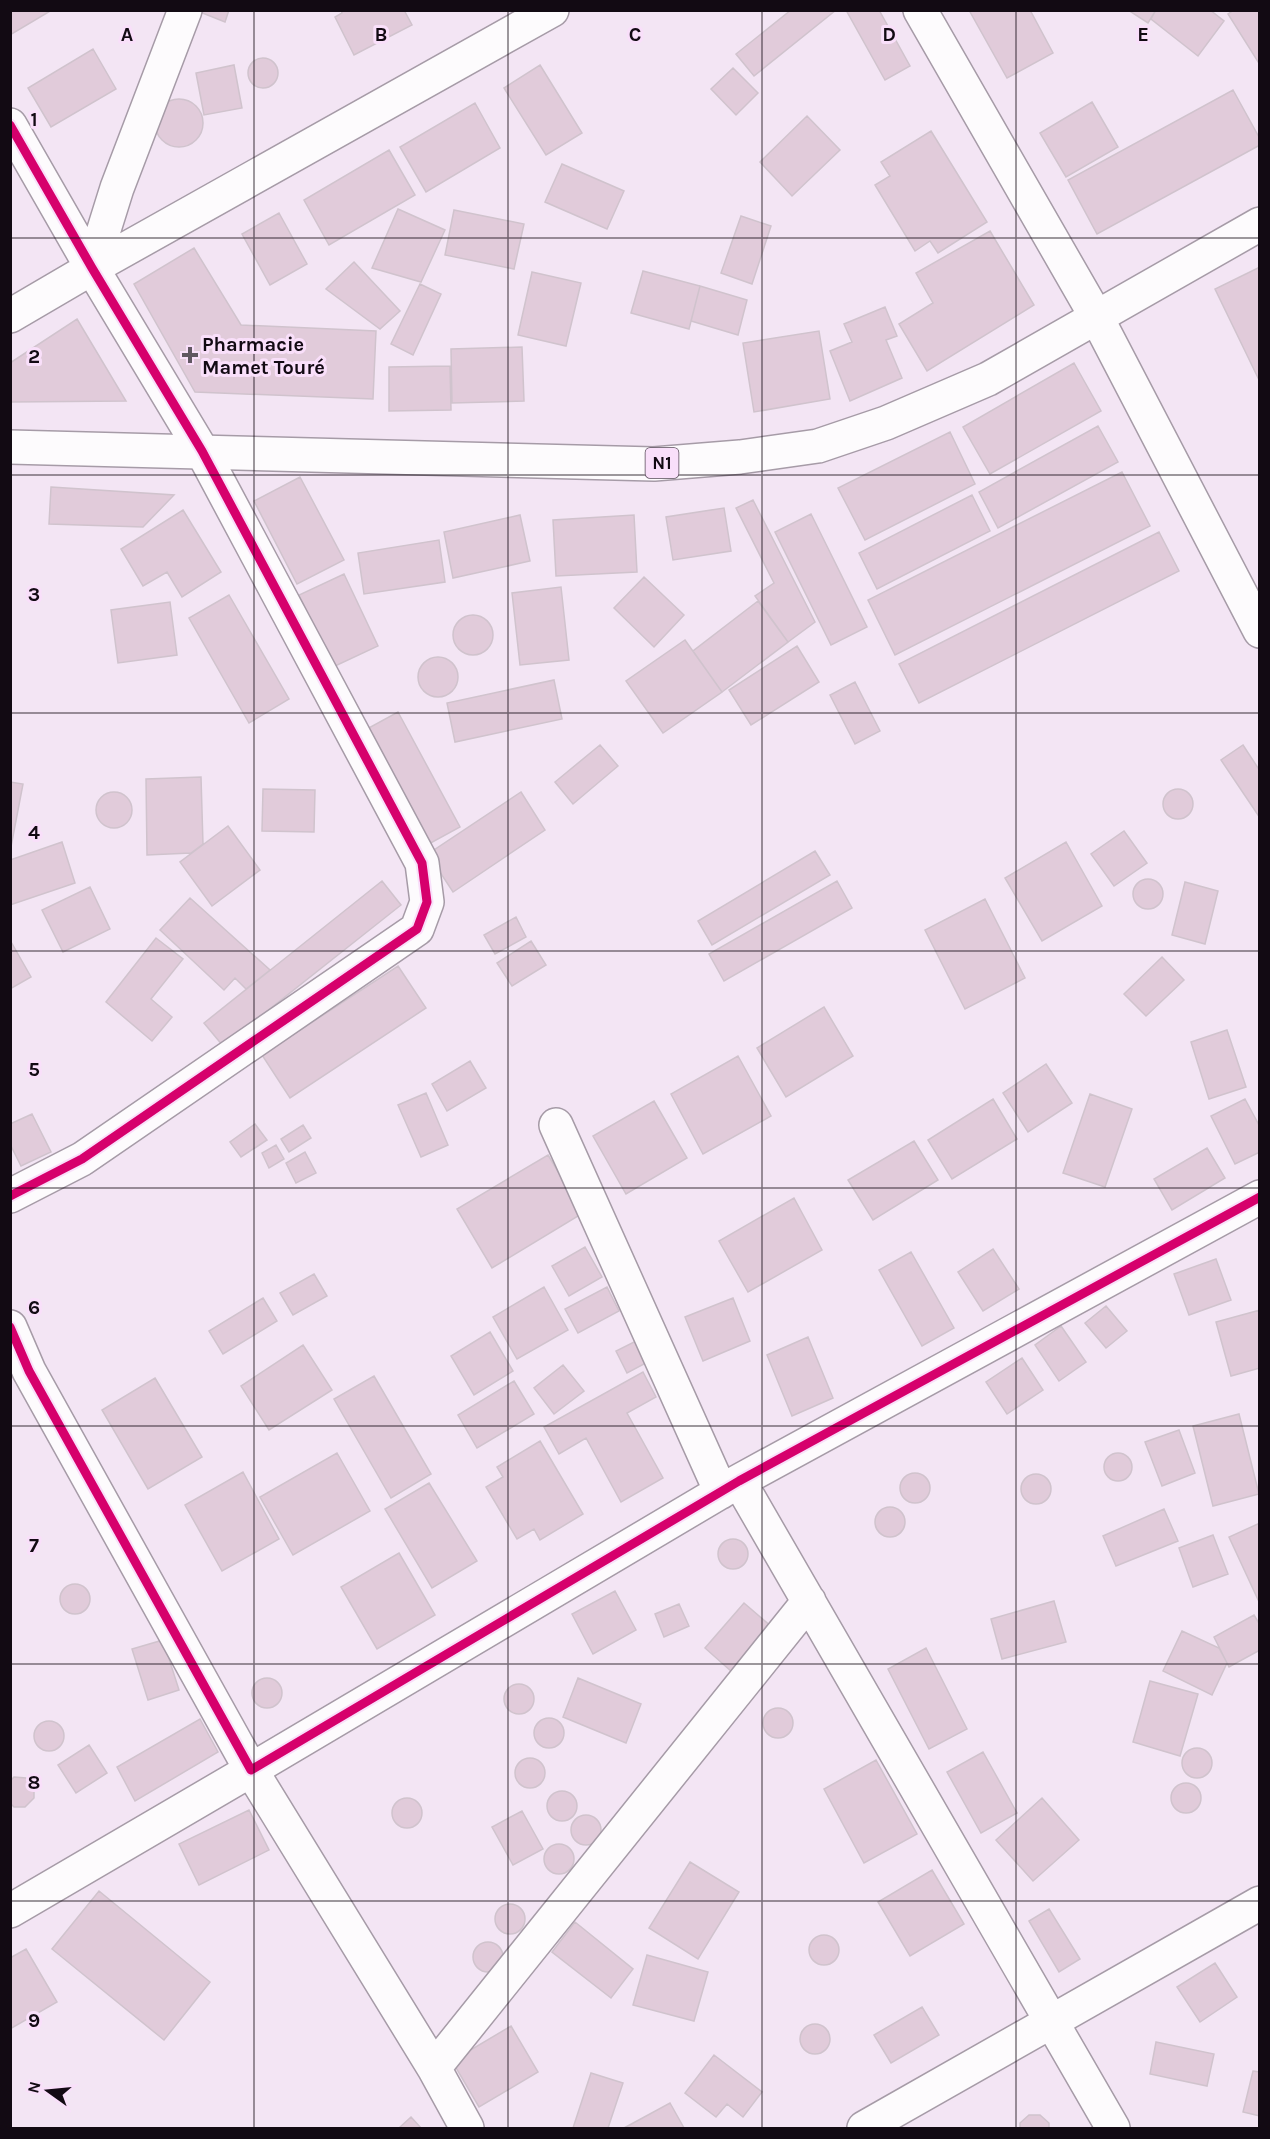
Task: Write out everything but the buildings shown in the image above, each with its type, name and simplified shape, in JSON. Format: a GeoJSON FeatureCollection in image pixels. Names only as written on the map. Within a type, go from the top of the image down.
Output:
{"type":"FeatureCollection","features":[{"type":"Feature","properties":{"kind":"main road"},"geometry":{"type":"LineString","coordinates":[[92,268],[117,188],[185,10]]}},
{"type":"Feature","properties":{"kind":"main road"},"geometry":{"type":"LineString","coordinates":[[10,316],[552,10]]}},
{"type":"Feature","properties":{"kind":"main road"},"geometry":{"type":"LineString","coordinates":[[920,10],[1097,318],[1260,631]]}},
{"type":"Feature","properties":{"kind":"main road"},"geometry":{"type":"LineString","coordinates":[[10,125],[92,268],[202,451],[422,863],[427,902],[417,929],[82,1160],[10,1196]]}},
{"type":"Feature","properties":{"kind":"main road","name":"N1"},"geometry":{"type":"LineString","coordinates":[[10,447],[654,464],[740,457],[818,446],[886,423],[988,379],[1260,224]]}},
{"type":"Feature","properties":{"kind":"main road"},"geometry":{"type":"LineString","coordinates":[[556,1125],[730,1486],[809,1601],[1113,2128]]}},
{"type":"Feature","properties":{"kind":"main road"},"geometry":{"type":"LineString","coordinates":[[10,1911],[730,1486],[1260,1197]]}},
{"type":"Feature","properties":{"kind":"main road"},"geometry":{"type":"LineString","coordinates":[[10,1327],[20,1376],[251,1770],[434,2068],[467,2128]]}},
{"type":"Feature","properties":{"kind":"main road"},"geometry":{"type":"LineString","coordinates":[[434,2068],[809,1601]]}},
{"type":"Feature","properties":{"kind":"main road"},"geometry":{"type":"LineString","coordinates":[[864,2128],[1051,2024],[1260,1903]]}},
{"type":"Feature","properties":{"kind":"cycle path"},"geometry":{"type":"LineString","coordinates":[[10,125],[92,268],[202,451],[422,863],[427,902],[417,929],[82,1159],[10,1196]]}},
{"type":"Feature","properties":{"kind":"cycle path"},"geometry":{"type":"LineString","coordinates":[[10,1327],[29,1371],[251,1770],[739,1481],[1260,1197]]}},
{"type":"Feature","properties":{"kind":"place","name":"Pharmacie Mamet Touré"},"geometry":{"type":"Point","coordinates":[190,355]}}]}
